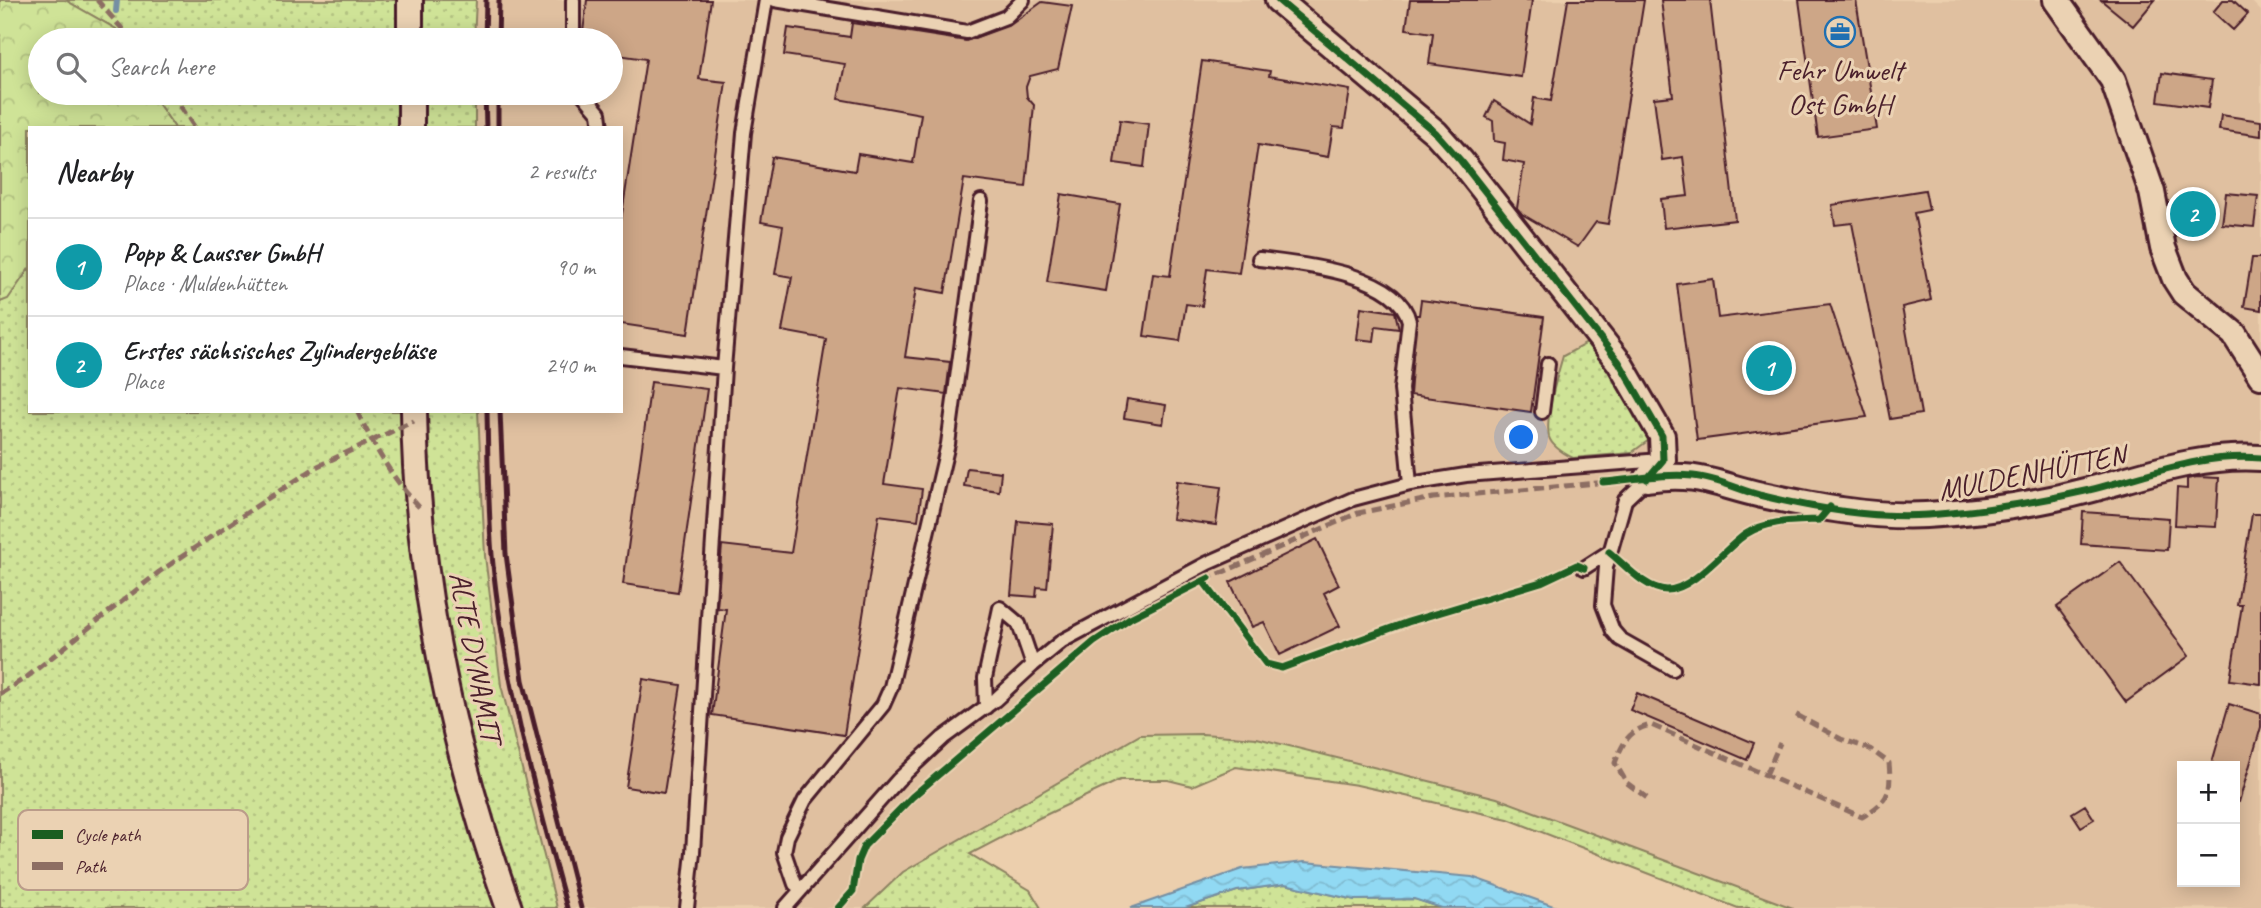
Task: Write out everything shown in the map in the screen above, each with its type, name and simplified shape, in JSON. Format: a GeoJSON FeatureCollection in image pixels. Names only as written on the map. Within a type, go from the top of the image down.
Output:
{"type":"FeatureCollection","features":[{"type":"Feature","properties":{"kind":"street"},"geometry":{"type":"LineString","coordinates":[[410,0],[410,28]]}},
{"type":"Feature","properties":{"kind":"street"},"geometry":{"type":"LineString","coordinates":[[1278,0],[1436,133],[1619,362],[1662,436],[1663,460],[1647,479]]}},
{"type":"Feature","properties":{"kind":"street"},"geometry":{"type":"LineString","coordinates":[[2056,0],[2113,80],[2152,192],[2163,248],[2175,279],[2183,293],[2234,334],[2261,376]]}},
{"type":"Feature","properties":{"kind":"street"},"geometry":{"type":"LineString","coordinates":[[411,105],[411,126]]}},
{"type":"Feature","properties":{"kind":"street","name":"ALTE DYNAMIT"},"geometry":{"type":"LineString","coordinates":[[414,413],[428,589],[439,655],[460,747],[509,908]]}},
{"type":"Feature","properties":{"kind":"street","name":"MULDENHÜTTEN"},"geometry":{"type":"LineString","coordinates":[[1647,479],[1695,476],[1806,504],[1857,512],[1926,515],[1990,509],[2087,491],[2167,466],[2199,460],[2261,458]]}},
{"type":"Feature","properties":{"kind":"lane"},"geometry":{"type":"LineString","coordinates":[[573,0],[573,28]]}},
{"type":"Feature","properties":{"kind":"lane"},"geometry":{"type":"LineString","coordinates":[[687,908],[693,852],[724,368],[744,133],[766,0]]}},
{"type":"Feature","properties":{"kind":"lane"},"geometry":{"type":"LineString","coordinates":[[775,0],[865,18],[967,32],[1006,17],[1023,0]]}},
{"type":"Feature","properties":{"kind":"lane"},"geometry":{"type":"LineString","coordinates":[[592,105],[599,113],[601,126]]}},
{"type":"Feature","properties":{"kind":"lane"},"geometry":{"type":"LineString","coordinates":[[802,889],[795,884],[784,852],[787,837],[805,800],[883,705],[891,687],[948,444],[981,201]]}},
{"type":"Feature","properties":{"kind":"lane"},"geometry":{"type":"LineString","coordinates":[[1259,259],[1290,263],[1376,284],[1397,298],[1406,311],[1409,321],[1401,389],[1410,484]]}},
{"type":"Feature","properties":{"kind":"lane"},"geometry":{"type":"LineString","coordinates":[[623,356],[724,368]]}},
{"type":"Feature","properties":{"kind":"lane"},"geometry":{"type":"LineString","coordinates":[[1542,412],[1548,364]]}},
{"type":"Feature","properties":{"kind":"lane"},"geometry":{"type":"LineString","coordinates":[[785,908],[898,780],[943,738],[986,707],[1062,641],[1208,562],[1353,499],[1410,484],[1490,472],[1663,460]]}},
{"type":"Feature","properties":{"kind":"lane"},"geometry":{"type":"LineString","coordinates":[[1647,479],[1625,500],[1609,552],[1602,592],[1613,631],[1673,669]]}},
{"type":"Feature","properties":{"kind":"lane"},"geometry":{"type":"LineString","coordinates":[[1584,569],[1609,552]]}},
{"type":"Feature","properties":{"kind":"lane"},"geometry":{"type":"LineString","coordinates":[[986,707],[985,678],[1000,608],[1019,624],[1033,665]]}},
{"type":"Feature","properties":{"kind":"shaded area"},"geometry":{"type":"Polygon","coordinates":[[[476,0],[2250,0],[2261,11],[2261,908],[1793,908],[1497,798],[1257,738],[1202,734],[1140,735],[903,872],[865,908],[523,908],[546,869],[501,685],[485,556],[478,413],[623,413],[623,126],[475,126],[475,105],[623,105],[623,28],[475,28],[476,0]]]}},
{"type":"Feature","properties":{"kind":"green space"},"geometry":{"type":"Polygon","coordinates":[[[0,0],[65,0],[114,28],[28,28],[28,105],[159,105],[174,126],[28,126],[28,270],[8,299],[0,302],[0,0]]]}},
{"type":"Feature","properties":{"kind":"green space"},"geometry":{"type":"Polygon","coordinates":[[[65,0],[476,0],[475,28],[114,28],[65,0]]]}},
{"type":"Feature","properties":{"kind":"green space"},"geometry":{"type":"Polygon","coordinates":[[[159,105],[475,105],[475,126],[174,126],[159,105]]]}},
{"type":"Feature","properties":{"kind":"green space"},"geometry":{"type":"Polygon","coordinates":[[[28,270],[28,413],[478,413],[485,556],[501,685],[557,908],[0,908],[0,302],[8,298],[28,270]]]}},
{"type":"Feature","properties":{"kind":"green space"},"geometry":{"type":"Polygon","coordinates":[[[1587,343],[1593,345],[1650,432],[1649,440],[1631,453],[1573,458],[1556,447],[1549,437],[1550,407],[1563,356],[1587,343]]]}},
{"type":"Feature","properties":{"kind":"green space"},"geometry":{"type":"Polygon","coordinates":[[[1202,734],[1257,738],[1497,798],[1793,908],[1738,908],[1508,819],[1357,785],[1236,767],[1192,786],[1168,780],[1120,780],[970,854],[1030,890],[1041,908],[865,908],[903,872],[1140,735],[1202,734]]]}},
{"type":"Feature","properties":{"kind":"green space"},"geometry":{"type":"Polygon","coordinates":[[[1285,884],[1355,900],[1415,899],[1442,908],[1185,908],[1237,891],[1285,884]]]}},
{"type":"Feature","properties":{"kind":"water"},"geometry":{"type":"Polygon","coordinates":[[[1304,862],[1472,877],[1559,908],[1442,908],[1414,899],[1355,900],[1285,884],[1237,891],[1185,908],[1131,908],[1242,869],[1304,862]]]}},
{"type":"Feature","properties":{"kind":"building"},"geometry":{"type":"Polygon","coordinates":[[[587,0],[711,0],[699,79],[726,82],[688,334],[623,324],[623,207],[646,59],[623,56],[623,28],[584,28],[587,0]]]}},
{"type":"Feature","properties":{"kind":"building"},"geometry":{"type":"Polygon","coordinates":[[[1410,0],[1532,0],[1521,77],[1429,64],[1433,33],[1406,29],[1410,0]]]}},
{"type":"Feature","properties":{"kind":"building"},"geometry":{"type":"Polygon","coordinates":[[[1568,0],[1644,0],[1608,224],[1596,222],[1578,247],[1522,214],[1517,208],[1524,164],[1503,160],[1505,143],[1494,141],[1493,121],[1486,117],[1494,101],[1530,124],[1534,98],[1551,101],[1568,0]]]}},
{"type":"Feature","properties":{"kind":"building"},"geometry":{"type":"Polygon","coordinates":[[[1661,0],[1710,0],[1735,220],[1664,228],[1661,199],[1688,196],[1683,157],[1662,160],[1654,98],[1673,96],[1661,0]]]}},
{"type":"Feature","properties":{"kind":"building"},"geometry":{"type":"Polygon","coordinates":[[[1799,0],[1856,0],[1877,129],[1818,137],[1799,0]]]}},
{"type":"Feature","properties":{"kind":"building"},"geometry":{"type":"Polygon","coordinates":[[[2101,0],[2155,0],[2133,26],[2101,0]]]}},
{"type":"Feature","properties":{"kind":"building"},"geometry":{"type":"Polygon","coordinates":[[[2223,0],[2233,0],[2248,14],[2233,30],[2213,12],[2223,0]]]}},
{"type":"Feature","properties":{"kind":"building"},"geometry":{"type":"Polygon","coordinates":[[[1042,2],[1072,6],[1058,69],[1030,76],[1026,87],[1027,97],[1034,105],[1026,187],[964,179],[945,293],[916,288],[905,357],[950,362],[946,394],[900,388],[884,484],[922,489],[918,520],[879,515],[844,735],[712,715],[726,609],[717,608],[722,545],[791,553],[826,339],[782,331],[792,277],[775,274],[783,226],[761,222],[772,157],[855,171],[858,154],[913,163],[921,114],[838,99],[845,64],[784,55],[788,28],[850,37],[852,23],[966,41],[1010,25],[1042,2]]]}},
{"type":"Feature","properties":{"kind":"building"},"geometry":{"type":"Polygon","coordinates":[[[1202,61],[1270,71],[1269,76],[1350,90],[1344,128],[1333,127],[1328,157],[1258,145],[1239,273],[1207,269],[1202,306],[1186,304],[1180,341],[1144,336],[1153,274],[1170,276],[1202,61]]]}},
{"type":"Feature","properties":{"kind":"building"},"geometry":{"type":"Polygon","coordinates":[[[2162,73],[2212,80],[2208,108],[2158,101],[2162,73]]]}},
{"type":"Feature","properties":{"kind":"building"},"geometry":{"type":"Polygon","coordinates":[[[2221,115],[2261,121],[2261,136],[2219,130],[2221,115]]]}},
{"type":"Feature","properties":{"kind":"building"},"geometry":{"type":"Polygon","coordinates":[[[1120,120],[1149,124],[1144,167],[1114,163],[1120,120]]]}},
{"type":"Feature","properties":{"kind":"building"},"geometry":{"type":"Polygon","coordinates":[[[1925,190],[1929,210],[1914,213],[1931,300],[1902,307],[1921,414],[1890,419],[1852,223],[1835,225],[1832,205],[1925,190]]]}},
{"type":"Feature","properties":{"kind":"building"},"geometry":{"type":"Polygon","coordinates":[[[2226,193],[2258,196],[2254,227],[2222,224],[2226,193]]]}},
{"type":"Feature","properties":{"kind":"building"},"geometry":{"type":"Polygon","coordinates":[[[1061,194],[1120,204],[1106,291],[1047,282],[1061,194]]]}},
{"type":"Feature","properties":{"kind":"building"},"geometry":{"type":"Polygon","coordinates":[[[2252,258],[2261,258],[2261,310],[2244,307],[2252,258]]]}},
{"type":"Feature","properties":{"kind":"building"},"geometry":{"type":"Polygon","coordinates":[[[1713,279],[1718,318],[1830,304],[1867,417],[1697,440],[1677,284],[1713,279]]]}},
{"type":"Feature","properties":{"kind":"building"},"geometry":{"type":"Polygon","coordinates":[[[1421,300],[1544,317],[1531,412],[1410,395],[1416,315],[1419,315],[1421,300]]]}},
{"type":"Feature","properties":{"kind":"building"},"geometry":{"type":"Polygon","coordinates":[[[1361,307],[1395,312],[1399,329],[1376,326],[1374,341],[1357,339],[1361,307]]]}},
{"type":"Feature","properties":{"kind":"building"},"geometry":{"type":"Polygon","coordinates":[[[651,382],[707,389],[678,592],[623,584],[651,382]]]}},
{"type":"Feature","properties":{"kind":"building"},"geometry":{"type":"Polygon","coordinates":[[[1127,399],[1166,405],[1163,424],[1124,418],[1127,399]]]}},
{"type":"Feature","properties":{"kind":"building"},"geometry":{"type":"Polygon","coordinates":[[[967,468],[1001,472],[999,491],[964,486],[967,468]]]}},
{"type":"Feature","properties":{"kind":"building"},"geometry":{"type":"Polygon","coordinates":[[[2219,478],[2216,527],[2175,525],[2177,488],[2187,489],[2187,479],[2219,478]]]}},
{"type":"Feature","properties":{"kind":"building"},"geometry":{"type":"Polygon","coordinates":[[[1177,481],[1221,487],[1216,525],[1172,519],[1177,481]]]}},
{"type":"Feature","properties":{"kind":"building"},"geometry":{"type":"Polygon","coordinates":[[[2083,512],[2169,518],[2167,550],[2081,544],[2083,512]]]}},
{"type":"Feature","properties":{"kind":"building"},"geometry":{"type":"Polygon","coordinates":[[[2252,514],[2261,514],[2261,684],[2230,680],[2242,605],[2237,605],[2252,514]]]}},
{"type":"Feature","properties":{"kind":"building"},"geometry":{"type":"Polygon","coordinates":[[[1018,521],[1053,524],[1047,588],[1037,587],[1036,597],[1011,595],[1018,521]]]}},
{"type":"Feature","properties":{"kind":"building"},"geometry":{"type":"Polygon","coordinates":[[[1317,539],[1339,585],[1324,593],[1340,626],[1280,655],[1264,622],[1252,627],[1230,582],[1317,539]]]}},
{"type":"Feature","properties":{"kind":"building"},"geometry":{"type":"Polygon","coordinates":[[[2120,562],[2189,656],[2126,702],[2057,607],[2120,562]]]}},
{"type":"Feature","properties":{"kind":"building"},"geometry":{"type":"Polygon","coordinates":[[[643,679],[681,685],[664,793],[626,787],[643,679]]]}},
{"type":"Feature","properties":{"kind":"building"},"geometry":{"type":"Polygon","coordinates":[[[1637,693],[1754,743],[1747,760],[1630,710],[1637,693]]]}},
{"type":"Feature","properties":{"kind":"building"},"geometry":{"type":"Polygon","coordinates":[[[2229,704],[2261,714],[2261,727],[2240,799],[2240,761],[2212,761],[2229,704]]]}},
{"type":"Feature","properties":{"kind":"building"},"geometry":{"type":"Polygon","coordinates":[[[2085,805],[2094,819],[2081,827],[2072,813],[2085,805]]]}},
{"type":"Feature","properties":{"kind":"waterway"},"geometry":{"type":"LineString","coordinates":[[116,11],[117,0]]}},
{"type":"Feature","properties":{"kind":"railway"},"geometry":{"type":"LineString","coordinates":[[485,28],[486,0]]}},
{"type":"Feature","properties":{"kind":"railway"},"geometry":{"type":"LineString","coordinates":[[498,28],[499,0]]}},
{"type":"Feature","properties":{"kind":"railway"},"geometry":{"type":"LineString","coordinates":[[485,105],[486,126]]}},
{"type":"Feature","properties":{"kind":"railway"},"geometry":{"type":"LineString","coordinates":[[498,105],[498,126]]}},
{"type":"Feature","properties":{"kind":"railway"},"geometry":{"type":"LineString","coordinates":[[487,413],[491,537],[504,644],[532,777],[567,908]]}},
{"type":"Feature","properties":{"kind":"railway"},"geometry":{"type":"LineString","coordinates":[[500,413],[506,554],[523,680],[581,908]]}},
{"type":"Feature","properties":{"kind":"marked path"},"geometry":{"type":"LineString","coordinates":[[97,0],[122,28]]}},
{"type":"Feature","properties":{"kind":"marked path"},"geometry":{"type":"LineString","coordinates":[[180,105],[194,126]]}},
{"type":"Feature","properties":{"kind":"marked path"},"geometry":{"type":"LineString","coordinates":[[358,413],[385,463],[421,509]]}},
{"type":"Feature","properties":{"kind":"marked path"},"geometry":{"type":"LineString","coordinates":[[0,694],[27,677],[159,572],[267,499],[318,466],[414,421]]}},
{"type":"Feature","properties":{"kind":"marked path"},"geometry":{"type":"LineString","coordinates":[[1205,580],[1358,513],[1433,498],[1608,482]]}},
{"type":"Feature","properties":{"kind":"marked path"},"geometry":{"type":"LineString","coordinates":[[1647,798],[1627,783],[1615,763],[1628,738],[1637,730],[1651,725],[1862,817],[1878,806],[1889,789],[1889,763],[1870,749],[1841,739],[1793,713]]}},
{"type":"Feature","properties":{"kind":"marked path"},"geometry":{"type":"LineString","coordinates":[[1766,775],[1780,743]]}},
{"type":"Feature","properties":{"kind":"cycle path"},"geometry":{"type":"LineString","coordinates":[[1278,0],[1436,133],[1619,362],[1662,436],[1663,460],[1647,479]]}},
{"type":"Feature","properties":{"kind":"cycle path"},"geometry":{"type":"LineString","coordinates":[[1603,482],[1659,476],[1702,477],[1759,495],[1800,504],[1864,514],[1907,516],[1967,511],[2046,499],[2214,459],[2261,458]]}},
{"type":"Feature","properties":{"kind":"cycle path"},"geometry":{"type":"LineString","coordinates":[[1609,552],[1651,586],[1667,590],[1677,588],[1698,576],[1754,529],[1781,522],[1819,520],[1830,507]]}},
{"type":"Feature","properties":{"kind":"cycle path"},"geometry":{"type":"LineString","coordinates":[[1203,581],[1266,664],[1282,668],[1408,622],[1541,582],[1577,565],[1584,568]]}},
{"type":"Feature","properties":{"kind":"cycle path"},"geometry":{"type":"LineString","coordinates":[[838,908],[853,891],[858,860],[864,846],[912,797],[1094,642],[1130,618],[1209,578]]}},
{"type":"Feature","properties":{"kind":"place","name":"Fehr Umwelt Ost GmbH"},"geometry":{"type":"Point","coordinates":[1840,32]}},
{"type":"Feature","properties":{"kind":"place","name":"Erstes sächsisches Zylindergebläse"},"geometry":{"type":"Point","coordinates":[2193,214]}},
{"type":"Feature","properties":{"kind":"place","name":"Popp & Lausser GmbH"},"geometry":{"type":"Point","coordinates":[1769,368]}}]}
